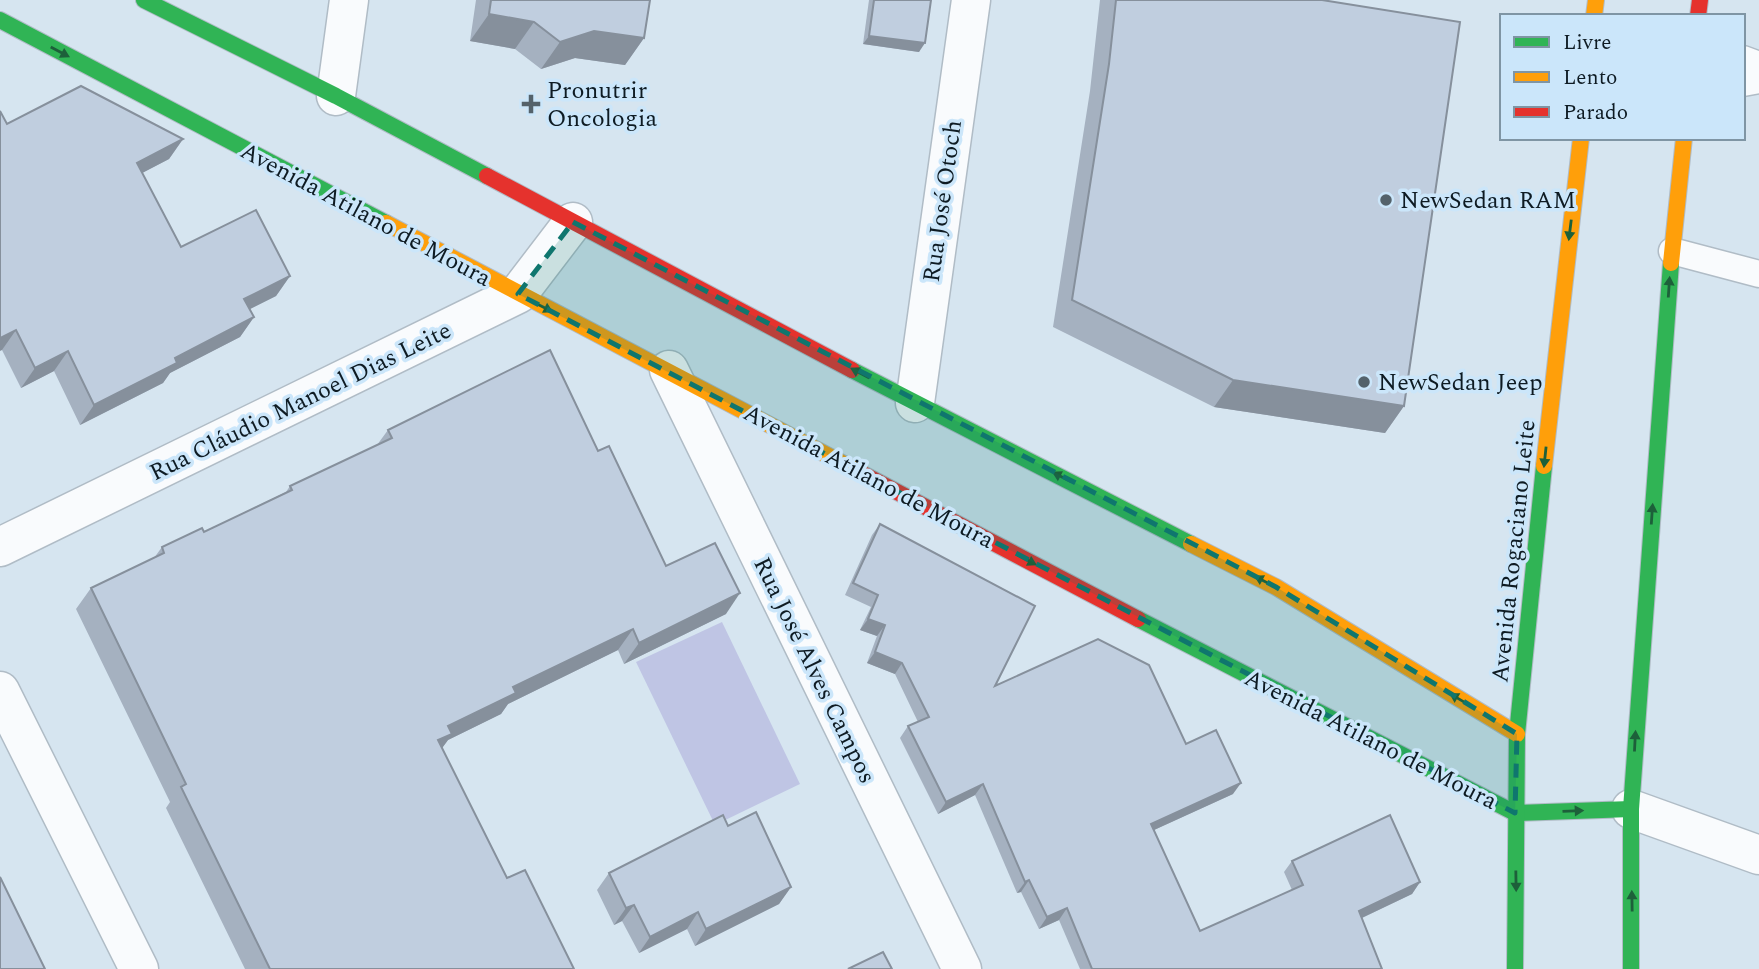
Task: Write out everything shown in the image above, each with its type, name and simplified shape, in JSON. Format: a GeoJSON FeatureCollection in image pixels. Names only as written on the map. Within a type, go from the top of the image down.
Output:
{"type":"FeatureCollection","features":[{"type":"Feature","properties":{"kind":"street"},"geometry":{"type":"LineString","coordinates":[[144,0],[336,96],[915,403],[1276,587],[1517,734]]}},
{"type":"Feature","properties":{"kind":"street"},"geometry":{"type":"LineString","coordinates":[[336,96],[349,0]]}},
{"type":"Feature","properties":{"kind":"street","name":"Rua José Otoch"},"geometry":{"type":"LineString","coordinates":[[915,403],[971,0]]}},
{"type":"Feature","properties":{"kind":"street","name":"Avenida Atilano de Moura"},"geometry":{"type":"LineString","coordinates":[[0,20],[1224,664],[1515,813],[1632,809],[1759,855]]}},
{"type":"Feature","properties":{"kind":"street","name":"Avenida Rogaciano Leite"},"geometry":{"type":"LineString","coordinates":[[1515,969],[1517,734],[1550,404],[1581,140]]}},
{"type":"Feature","properties":{"kind":"street"},"geometry":{"type":"LineString","coordinates":[[1631,969],[1636,710],[1672,251],[1684,140]]}},
{"type":"Feature","properties":{"kind":"street","name":"Rua Cláudio Manoel Dias Leite"},"geometry":{"type":"LineString","coordinates":[[0,547],[518,294],[573,222]]}},
{"type":"Feature","properties":{"kind":"street","name":"Rua José Alves Campos"},"geometry":{"type":"LineString","coordinates":[[669,370],[962,969]]}},
{"type":"Feature","properties":{"kind":"street"},"geometry":{"type":"LineString","coordinates":[[0,691],[139,969]]}},
{"type":"Feature","properties":{"kind":"lane"},"geometry":{"type":"LineString","coordinates":[[1672,251],[1759,274]]}},
{"type":"Feature","properties":{"kind":"highlighted area"},"geometry":{"type":"Polygon","coordinates":[[[573,222],[1276,587],[1517,734],[1515,813],[518,294],[573,222]]]}},
{"type":"Feature","properties":{"kind":"shaded area"},"geometry":{"type":"Polygon","coordinates":[[[722,622],[800,784],[715,825],[636,662],[722,622]]]}},
{"type":"Feature","properties":{"kind":"building"},"geometry":{"type":"Polygon","coordinates":[[[491,0],[650,0],[644,38],[594,31],[560,42],[534,22],[489,14],[491,0]]]}},
{"type":"Feature","properties":{"kind":"building"},"geometry":{"type":"Polygon","coordinates":[[[874,0],[931,0],[925,43],[869,36],[874,0]]]}},
{"type":"Feature","properties":{"kind":"building"},"geometry":{"type":"Polygon","coordinates":[[[1116,0],[1322,0],[1460,22],[1404,406],[1233,380],[1072,300],[1109,64],[1116,0]]]}},
{"type":"Feature","properties":{"kind":"building"},"geometry":{"type":"Polygon","coordinates":[[[81,86],[183,139],[137,163],[181,247],[256,210],[290,276],[244,299],[254,317],[175,358],[177,363],[94,405],[68,351],[35,368],[16,330],[0,338],[0,111],[7,124],[81,86]]]}},
{"type":"Feature","properties":{"kind":"building"},"geometry":{"type":"Polygon","coordinates":[[[550,350],[598,451],[609,446],[666,566],[715,543],[740,593],[639,643],[633,629],[513,687],[516,693],[448,726],[452,734],[438,740],[507,878],[525,870],[574,969],[270,969],[181,787],[186,784],[91,588],[164,553],[162,547],[202,528],[204,532],[292,490],[290,486],[392,438],[388,430],[550,350]]]}},
{"type":"Feature","properties":{"kind":"building"},"geometry":{"type":"Polygon","coordinates":[[[880,524],[1035,606],[995,686],[1098,639],[1149,665],[1186,744],[1216,730],[1241,783],[1151,824],[1200,931],[1303,885],[1292,861],[1390,815],[1420,882],[1359,911],[1382,969],[1092,969],[1067,908],[1047,917],[1029,880],[1025,882],[983,784],[946,802],[908,726],[929,717],[902,663],[875,652],[885,625],[868,619],[878,595],[853,583],[880,524]]]}},
{"type":"Feature","properties":{"kind":"building"},"geometry":{"type":"Polygon","coordinates":[[[756,812],[791,887],[706,929],[698,912],[650,937],[634,905],[626,908],[609,873],[723,815],[728,826],[756,812]]]}},
{"type":"Feature","properties":{"kind":"building"},"geometry":{"type":"Polygon","coordinates":[[[0,877],[45,969],[0,969],[0,877]]]}},
{"type":"Feature","properties":{"kind":"building"},"geometry":{"type":"Polygon","coordinates":[[[883,952],[892,969],[848,969],[883,952]]]}},
{"type":"Feature","properties":{"kind":"traffic: fast"},"geometry":{"type":"LineString","coordinates":[[144,0],[336,96],[487,176]]}},
{"type":"Feature","properties":{"kind":"traffic: fast"},"geometry":{"type":"LineString","coordinates":[[0,20],[386,223]]}},
{"type":"Feature","properties":{"kind":"traffic: fast"},"geometry":{"type":"LineString","coordinates":[[1631,969],[1631,809],[1671,263]]}},
{"type":"Feature","properties":{"kind":"traffic: fast"},"geometry":{"type":"LineString","coordinates":[[852,370],[1191,544]]}},
{"type":"Feature","properties":{"kind":"traffic: fast"},"geometry":{"type":"LineString","coordinates":[[1515,969],[1517,734],[1544,466]]}},
{"type":"Feature","properties":{"kind":"traffic: fast"},"geometry":{"type":"LineString","coordinates":[[1138,619],[1515,813],[1631,809]]}},
{"type":"Feature","properties":{"kind":"traffic: slow"},"geometry":{"type":"LineString","coordinates":[[1594,14],[1596,0]]}},
{"type":"Feature","properties":{"kind":"traffic: slow"},"geometry":{"type":"LineString","coordinates":[[1544,466],[1581,140]]}},
{"type":"Feature","properties":{"kind":"traffic: slow"},"geometry":{"type":"LineString","coordinates":[[1671,263],[1684,140]]}},
{"type":"Feature","properties":{"kind":"traffic: slow"},"geometry":{"type":"LineString","coordinates":[[386,223],[863,474]]}},
{"type":"Feature","properties":{"kind":"traffic: slow"},"geometry":{"type":"LineString","coordinates":[[1191,544],[1276,587],[1517,734]]}},
{"type":"Feature","properties":{"kind":"traffic: jam"},"geometry":{"type":"LineString","coordinates":[[1698,14],[1700,0]]}},
{"type":"Feature","properties":{"kind":"traffic: jam"},"geometry":{"type":"LineString","coordinates":[[487,176],[852,370]]}},
{"type":"Feature","properties":{"kind":"traffic: jam"},"geometry":{"type":"LineString","coordinates":[[863,474],[1138,619]]}},
{"type":"Feature","properties":{"kind":"place","name":"Pronutrir Oncologia"},"geometry":{"type":"Point","coordinates":[531,104]}},
{"type":"Feature","properties":{"kind":"place","name":"NewSedan RAM"},"geometry":{"type":"Point","coordinates":[1386,200]}},
{"type":"Feature","properties":{"kind":"place","name":"NewSedan Jeep"},"geometry":{"type":"Point","coordinates":[1364,382]}}]}
